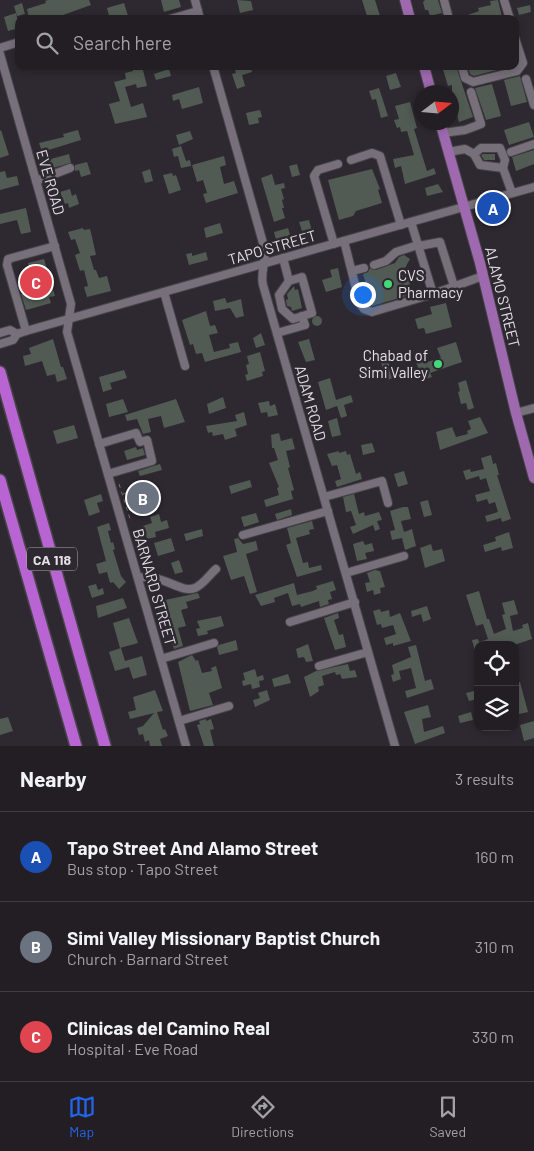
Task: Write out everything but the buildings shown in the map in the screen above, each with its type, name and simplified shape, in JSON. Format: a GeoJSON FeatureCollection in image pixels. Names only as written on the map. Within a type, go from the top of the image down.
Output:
{"type":"FeatureCollection","features":[{"type":"Feature","properties":{"kind":"highway","name":"CA 118"},"geometry":{"type":"LineString","coordinates":[[0,372],[105,746]]}},
{"type":"Feature","properties":{"kind":"highway","name":"CA 118"},"geometry":{"type":"LineString","coordinates":[[0,480],[76,746]]}},
{"type":"Feature","properties":{"kind":"main road"},"geometry":{"type":"LineString","coordinates":[[405,0],[409,15]]}},
{"type":"Feature","properties":{"kind":"main road"},"geometry":{"type":"LineString","coordinates":[[425,70],[429,85]]}},
{"type":"Feature","properties":{"kind":"main road","name":"ALAMO STREET"},"geometry":{"type":"LineString","coordinates":[[442,130],[483,276],[516,413],[534,478]]}},
{"type":"Feature","properties":{"kind":"street"},"geometry":{"type":"LineString","coordinates":[[194,0],[199,15]]}},
{"type":"Feature","properties":{"kind":"street"},"geometry":{"type":"LineString","coordinates":[[444,0],[448,15]]}},
{"type":"Feature","properties":{"kind":"street"},"geometry":{"type":"LineString","coordinates":[[504,0],[509,15]]}},
{"type":"Feature","properties":{"kind":"street"},"geometry":{"type":"LineString","coordinates":[[0,48],[15,43]]}},
{"type":"Feature","properties":{"kind":"street"},"geometry":{"type":"LineString","coordinates":[[519,51],[523,63],[519,68]]}},
{"type":"Feature","properties":{"kind":"street","name":"EVE ROAD"},"geometry":{"type":"LineString","coordinates":[[0,54],[71,304],[69,319]]}},
{"type":"Feature","properties":{"kind":"street","name":"ADAM ROAD"},"geometry":{"type":"LineString","coordinates":[[214,70],[266,250],[261,276],[395,746]]}},
{"type":"Feature","properties":{"kind":"street"},"geometry":{"type":"LineString","coordinates":[[463,70],[465,78],[473,82],[518,70]]}},
{"type":"Feature","properties":{"kind":"street"},"geometry":{"type":"LineString","coordinates":[[526,79],[534,105]]}},
{"type":"Feature","properties":{"kind":"street"},"geometry":{"type":"LineString","coordinates":[[459,130],[465,130],[481,124],[471,92]]}},
{"type":"Feature","properties":{"kind":"street"},"geometry":{"type":"LineString","coordinates":[[511,152],[534,144]]}},
{"type":"Feature","properties":{"kind":"street"},"geometry":{"type":"LineString","coordinates":[[474,154],[481,148],[500,148],[505,160],[503,168],[512,193]]}},
{"type":"Feature","properties":{"kind":"street"},"geometry":{"type":"LineString","coordinates":[[448,152],[465,149],[474,154],[480,165],[503,168]]}},
{"type":"Feature","properties":{"kind":"street"},"geometry":{"type":"LineString","coordinates":[[352,160],[372,153],[378,153],[401,224]]}},
{"type":"Feature","properties":{"kind":"street"},"geometry":{"type":"LineString","coordinates":[[334,244],[314,176],[318,170],[338,164]]}},
{"type":"Feature","properties":{"kind":"street"},"geometry":{"type":"LineString","coordinates":[[36,181],[70,168]]}},
{"type":"Feature","properties":{"kind":"street","name":"TAPO STREET"},"geometry":{"type":"LineString","coordinates":[[0,344],[13,340],[17,334],[26,331],[534,186]]}},
{"type":"Feature","properties":{"kind":"street"},"geometry":{"type":"LineString","coordinates":[[411,222],[433,294]]}},
{"type":"Feature","properties":{"kind":"street"},"geometry":{"type":"LineString","coordinates":[[344,241],[360,304],[370,312],[433,294],[483,276]]}},
{"type":"Feature","properties":{"kind":"street"},"geometry":{"type":"LineString","coordinates":[[374,265],[386,261],[396,252],[440,242],[454,286]]}},
{"type":"Feature","properties":{"kind":"street"},"geometry":{"type":"LineString","coordinates":[[26,331],[7,265],[8,259],[55,246]]}},
{"type":"Feature","properties":{"kind":"street"},"geometry":{"type":"LineString","coordinates":[[283,258],[289,281]]}},
{"type":"Feature","properties":{"kind":"street"},"geometry":{"type":"LineString","coordinates":[[352,272],[364,268]]}},
{"type":"Feature","properties":{"kind":"street"},"geometry":{"type":"LineString","coordinates":[[302,277],[312,313],[293,319],[282,309],[279,295],[289,281],[302,277]]}},
{"type":"Feature","properties":{"kind":"street"},"geometry":{"type":"LineString","coordinates":[[164,292],[185,366]]}},
{"type":"Feature","properties":{"kind":"street"},"geometry":{"type":"LineString","coordinates":[[277,333],[305,325],[302,316]]}},
{"type":"Feature","properties":{"kind":"street","name":"BARNARD STREET"},"geometry":{"type":"LineString","coordinates":[[69,319],[67,332],[186,746]]}},
{"type":"Feature","properties":{"kind":"street","name":"TAPO STREET"},"geometry":{"type":"LineString","coordinates":[[0,333],[10,330],[17,334]]}},
{"type":"Feature","properties":{"kind":"street"},"geometry":{"type":"LineString","coordinates":[[516,413],[534,408]]}},
{"type":"Feature","properties":{"kind":"street"},"geometry":{"type":"LineString","coordinates":[[99,444],[136,433],[140,442],[147,440],[152,453],[152,461],[108,474]]}},
{"type":"Feature","properties":{"kind":"street"},"geometry":{"type":"LineString","coordinates":[[324,497],[382,480],[388,503]]}},
{"type":"Feature","properties":{"kind":"street"},"geometry":{"type":"LineString","coordinates":[[243,535],[328,512]]}},
{"type":"Feature","properties":{"kind":"street"},"geometry":{"type":"LineString","coordinates":[[346,573],[404,556]]}},
{"type":"Feature","properties":{"kind":"street"},"geometry":{"type":"LineString","coordinates":[[138,578],[153,576],[186,588],[194,588],[204,582],[216,569]]}},
{"type":"Feature","properties":{"kind":"street"},"geometry":{"type":"LineString","coordinates":[[290,622],[355,602]]}},
{"type":"Feature","properties":{"kind":"street"},"geometry":{"type":"LineString","coordinates":[[161,659],[214,643]]}},
{"type":"Feature","properties":{"kind":"street"},"geometry":{"type":"LineString","coordinates":[[319,666],[368,652]]}},
{"type":"Feature","properties":{"kind":"street"},"geometry":{"type":"LineString","coordinates":[[179,721],[229,706]]}},
{"type":"Feature","properties":{"kind":"path"},"geometry":{"type":"LineString","coordinates":[[119,484],[131,522]]}},
{"type":"Feature","properties":{"kind":"path"},"geometry":{"type":"LineString","coordinates":[[122,494],[128,492],[131,496]]}},
{"type":"Feature","properties":{"kind":"place","name":"Tapo Street And Alamo Street"},"geometry":{"type":"Point","coordinates":[493,208]}},
{"type":"Feature","properties":{"kind":"place","name":"Clinicas del Camino Real"},"geometry":{"type":"Point","coordinates":[36,282]}},
{"type":"Feature","properties":{"kind":"place","name":"CVS Pharmacy"},"geometry":{"type":"Point","coordinates":[388,284]}},
{"type":"Feature","properties":{"kind":"place","name":"Chabad of Simi Valley"},"geometry":{"type":"Point","coordinates":[438,364]}},
{"type":"Feature","properties":{"kind":"place","name":"Simi Valley Missionary Baptist Church"},"geometry":{"type":"Point","coordinates":[143,498]}}]}
